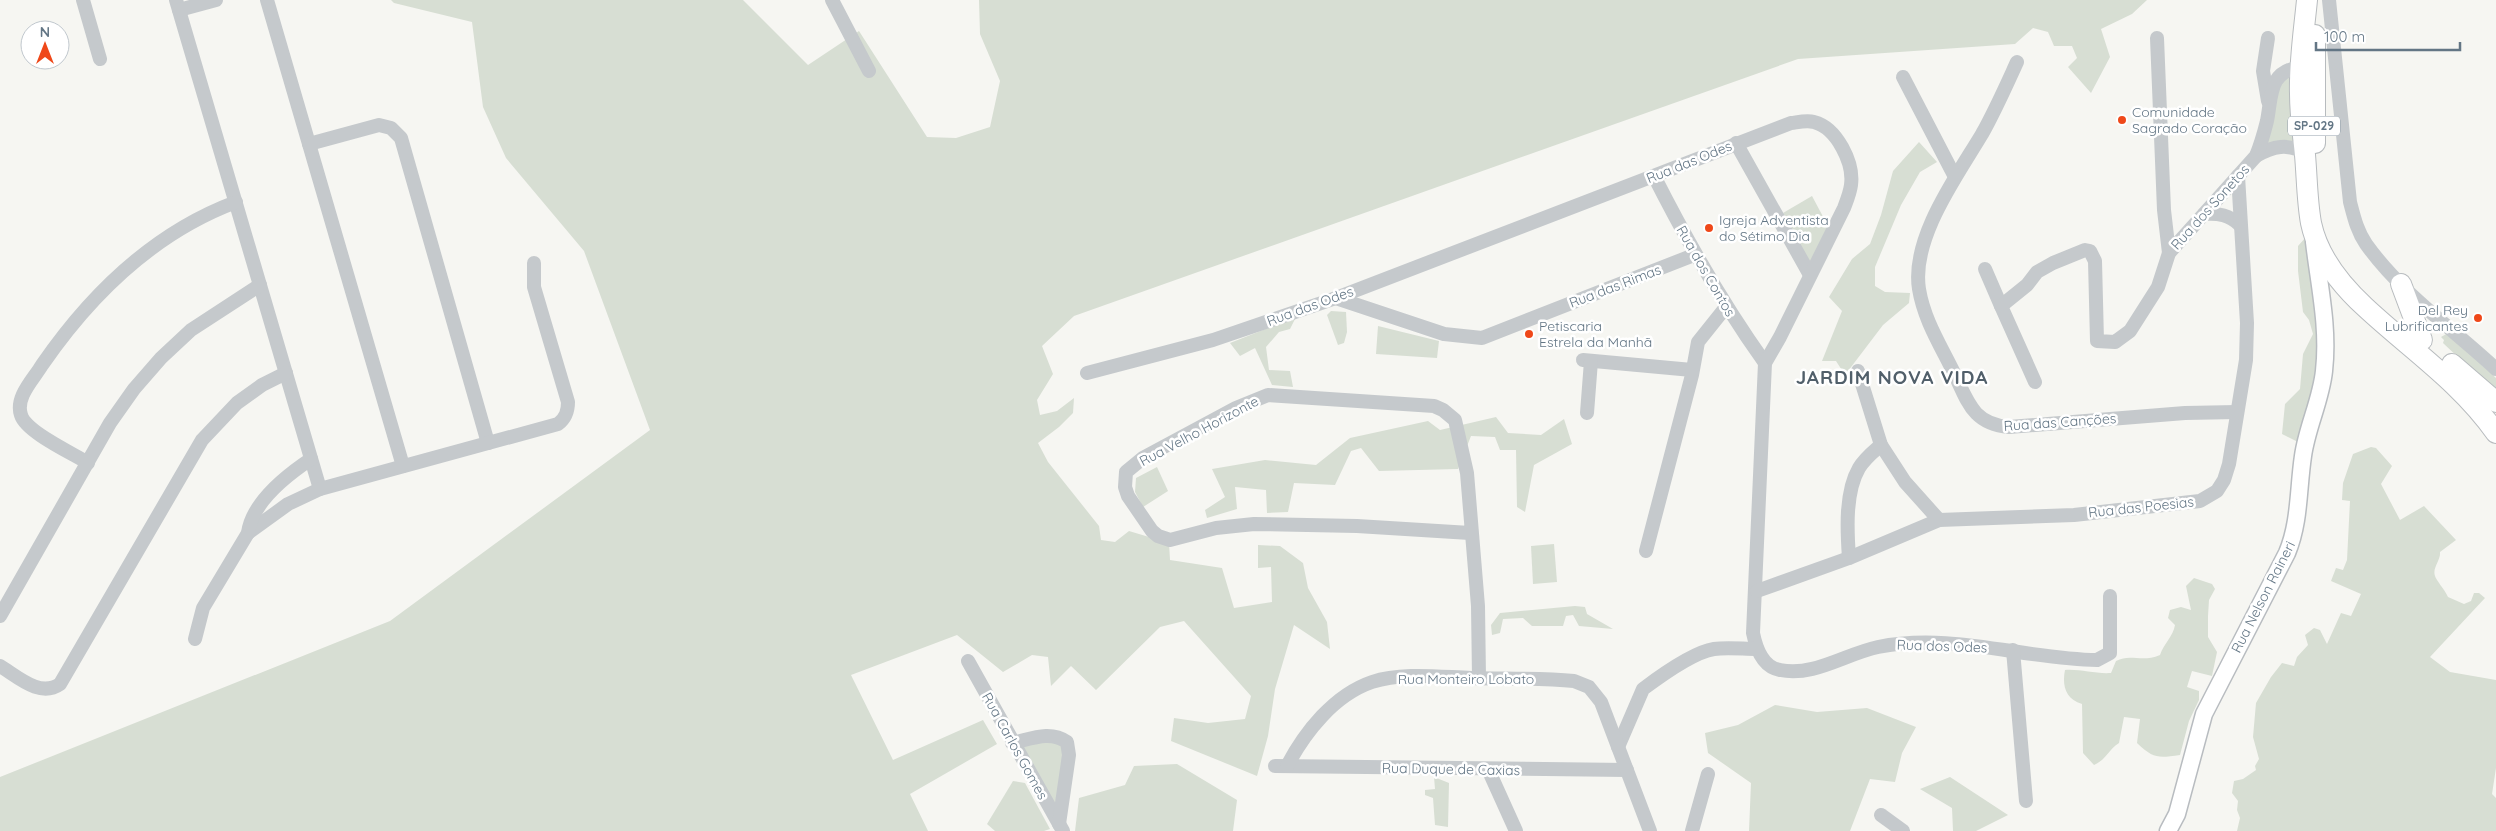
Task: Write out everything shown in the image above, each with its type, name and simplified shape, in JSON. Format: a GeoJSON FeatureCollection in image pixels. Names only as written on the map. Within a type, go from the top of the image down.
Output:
{"type":"FeatureCollection","features":[{"type":"Feature","properties":{"kind":"highway","name":"SP-029"},"geometry":{"type":"LineString","coordinates":[[2307,0],[2303,45],[2294,68],[2305,153],[2311,223],[2316,239],[2338,280],[2372,314],[2457,386],[2474,404],[2496,433]]}},
{"type":"Feature","properties":{"kind":"highway","name":"SP-029"},"geometry":{"type":"LineString","coordinates":[[2317,0],[2314,133],[2320,209],[2323,228],[2332,250],[2345,272],[2361,291],[2496,402]]}},
{"type":"Feature","properties":{"kind":"highway"},"geometry":{"type":"LineString","coordinates":[[2294,68],[2308,77],[2314,133]]}},
{"type":"Feature","properties":{"kind":"highway"},"geometry":{"type":"LineString","coordinates":[[2401,284],[2422,340]]}},
{"type":"Feature","properties":{"kind":"main road","name":"Rua Nelson Raineri"},"geometry":{"type":"LineString","coordinates":[[2168,831],[2177,814],[2204,714],[2292,541],[2303,455],[2324,371],[2324,316],[2311,223]]}},
{"type":"Feature","properties":{"kind":"main road"},"geometry":{"type":"LineString","coordinates":[[2322,294],[2338,280]]}},
{"type":"Feature","properties":{"kind":"street"},"geometry":{"type":"LineString","coordinates":[[83,0],[100,59]]}},
{"type":"Feature","properties":{"kind":"street"},"geometry":{"type":"LineString","coordinates":[[216,0],[178,5],[320,489]]}},
{"type":"Feature","properties":{"kind":"street"},"geometry":{"type":"LineString","coordinates":[[267,0],[403,466]]}},
{"type":"Feature","properties":{"kind":"street"},"geometry":{"type":"LineString","coordinates":[[832,0],[869,71]]}},
{"type":"Feature","properties":{"kind":"street"},"geometry":{"type":"LineString","coordinates":[[2329,0],[2350,202],[2356,225],[2366,244],[2401,284],[2496,369]]}},
{"type":"Feature","properties":{"kind":"street"},"geometry":{"type":"LineString","coordinates":[[2158,38],[2164,210],[2169,253]]}},
{"type":"Feature","properties":{"kind":"street","name":"Rua dos Sonetos"},"geometry":{"type":"LineString","coordinates":[[2268,38],[2263,71],[2268,100]]}},
{"type":"Feature","properties":{"kind":"street","name":"Rua das Canções"},"geometry":{"type":"LineString","coordinates":[[2017,62],[1982,133],[1955,177],[1931,227],[1920,257],[1919,289],[1931,329],[1970,408],[1980,418],[1996,426],[2032,427],[2185,413],[2237,412]]}},
{"type":"Feature","properties":{"kind":"street","name":"Rua dos Sonetos"},"geometry":{"type":"LineString","coordinates":[[2001,306],[2027,285],[2041,268],[2080,251],[2090,251],[2095,261],[2098,341],[2116,342],[2122,338],[2136,323],[2158,287],[2169,253],[2256,156],[2263,137],[2268,100],[2272,89],[2294,68]]}},
{"type":"Feature","properties":{"kind":"street"},"geometry":{"type":"LineString","coordinates":[[1903,77],[1955,177]]}},
{"type":"Feature","properties":{"kind":"street","name":"Rua das Odes"},"geometry":{"type":"LineString","coordinates":[[1087,373],[1213,340],[1336,298],[1736,143],[1791,123],[1813,122],[1828,128],[1845,154],[1851,174],[1848,196],[1780,337],[1765,363],[1757,591]]}},
{"type":"Feature","properties":{"kind":"street"},"geometry":{"type":"LineString","coordinates":[[310,144],[379,126],[391,128],[401,138],[488,443]]}},
{"type":"Feature","properties":{"kind":"street"},"geometry":{"type":"LineString","coordinates":[[1736,143],[1810,275]]}},
{"type":"Feature","properties":{"kind":"street"},"geometry":{"type":"LineString","coordinates":[[2256,156],[2267,149],[2280,146],[2295,147],[2305,153]]}},
{"type":"Feature","properties":{"kind":"street","name":"Rua dos Contos"},"geometry":{"type":"LineString","coordinates":[[1654,176],[1694,255],[1726,307],[1765,363]]}},
{"type":"Feature","properties":{"kind":"street","name":"Rua das Poesias"},"geometry":{"type":"LineString","coordinates":[[1757,591],[1849,558],[1939,520],[2074,514],[2200,501],[2217,491],[2224,480],[2229,464],[2246,360],[2247,322],[2238,176]]}},
{"type":"Feature","properties":{"kind":"street"},"geometry":{"type":"LineString","coordinates":[[88,463],[27,426],[20,413],[22,396],[75,320],[117,276],[168,237],[206,215],[236,202]]}},
{"type":"Feature","properties":{"kind":"street"},"geometry":{"type":"LineString","coordinates":[[2204,214],[2223,214],[2232,217],[2240,225]]}},
{"type":"Feature","properties":{"kind":"street","name":"Rua das Rimas"},"geometry":{"type":"LineString","coordinates":[[1336,298],[1444,334],[1482,338],[1694,255]]}},
{"type":"Feature","properties":{"kind":"street"},"geometry":{"type":"LineString","coordinates":[[195,639],[203,608],[248,533],[288,504],[320,489],[558,424],[567,413],[568,402],[534,287],[534,263]]}},
{"type":"Feature","properties":{"kind":"street"},"geometry":{"type":"LineString","coordinates":[[1985,269],[2035,382]]}},
{"type":"Feature","properties":{"kind":"street"},"geometry":{"type":"LineString","coordinates":[[0,616],[122,406],[161,358],[191,330],[260,285]]}},
{"type":"Feature","properties":{"kind":"street"},"geometry":{"type":"LineString","coordinates":[[1646,551],[1698,342],[1726,307]]}},
{"type":"Feature","properties":{"kind":"street"},"geometry":{"type":"LineString","coordinates":[[1587,413],[1587,361],[1692,370]]}},
{"type":"Feature","properties":{"kind":"street"},"geometry":{"type":"LineString","coordinates":[[1858,370],[1881,445],[1904,482],[1939,520]]}},
{"type":"Feature","properties":{"kind":"street"},"geometry":{"type":"LineString","coordinates":[[0,666],[38,688],[52,688],[60,684],[202,440],[237,403],[262,385],[286,373]]}},
{"type":"Feature","properties":{"kind":"street","name":"Rua Velho Horizonte"},"geometry":{"type":"LineString","coordinates":[[1470,533],[1357,526],[1254,524],[1210,529],[1170,540],[1158,536],[1143,520],[1128,496],[1124,476],[1128,469],[1143,458],[1236,408],[1268,395],[1434,406],[1451,415],[1456,420],[1460,433],[1467,473],[1470,533],[1478,606],[1479,678]]}},
{"type":"Feature","properties":{"kind":"street"},"geometry":{"type":"LineString","coordinates":[[1849,558],[1849,516],[1854,482],[1858,469],[1866,458],[1881,445]]}},
{"type":"Feature","properties":{"kind":"street"},"geometry":{"type":"LineString","coordinates":[[248,533],[249,523],[269,496],[290,474],[311,459]]}},
{"type":"Feature","properties":{"kind":"street"},"geometry":{"type":"LineString","coordinates":[[1618,747],[1643,689],[1650,683],[1709,650],[1756,649],[1754,632],[1757,591]]}},
{"type":"Feature","properties":{"kind":"street","name":"Rua dos Odes"},"geometry":{"type":"LineString","coordinates":[[1756,649],[1767,663],[1778,670],[1800,672],[1858,652],[1890,645],[1964,644],[2087,660],[2108,656],[2110,653],[2110,596]]}},
{"type":"Feature","properties":{"kind":"street"},"geometry":{"type":"LineString","coordinates":[[2013,650],[2026,801]]}},
{"type":"Feature","properties":{"kind":"street","name":"Rua Carlos Gomes"},"geometry":{"type":"LineString","coordinates":[[968,661],[1012,743],[1061,827]]}},
{"type":"Feature","properties":{"kind":"street","name":"Rua Monteiro Lobato"},"geometry":{"type":"LineString","coordinates":[[1281,766],[1312,727],[1341,701],[1370,683],[1393,678],[1419,677],[1560,680],[1582,683],[1601,702],[1650,831]]}},
{"type":"Feature","properties":{"kind":"street"},"geometry":{"type":"LineString","coordinates":[[1012,743],[1050,735],[1057,736],[1067,742],[1069,755],[1061,827]]}},
{"type":"Feature","properties":{"kind":"street","name":"Rua Duque de Caxias"},"geometry":{"type":"LineString","coordinates":[[1281,766],[1488,770],[1627,770]]}},
{"type":"Feature","properties":{"kind":"street"},"geometry":{"type":"LineString","coordinates":[[1488,770],[1516,831]]}},
{"type":"Feature","properties":{"kind":"street"},"geometry":{"type":"LineString","coordinates":[[1692,831],[1708,774]]}},
{"type":"Feature","properties":{"kind":"street"},"geometry":{"type":"LineString","coordinates":[[1881,814],[1903,831]]}},
{"type":"Feature","properties":{"kind":"shaded area"},"geometry":{"type":"Polygon","coordinates":[[[391,0],[743,0],[808,65],[859,31],[927,137],[956,138],[990,127],[1000,81],[980,34],[979,0],[2147,0],[2132,14],[2101,29],[2110,57],[2091,93],[2068,67],[2077,58],[2072,46],[2054,46],[2048,32],[2033,28],[2015,44],[1798,59],[1074,316],[1042,346],[1053,374],[1037,400],[1040,415],[1057,411],[1074,398],[1073,413],[1059,427],[1038,443],[1048,462],[1099,526],[1101,540],[1115,542],[1129,531],[1169,543],[1170,560],[1222,568],[1234,608],[1272,602],[1271,567],[1258,568],[1258,545],[1280,546],[1303,563],[1308,588],[1327,622],[1330,649],[1294,625],[1275,689],[1268,736],[1257,776],[1171,741],[1174,718],[1208,723],[1245,719],[1251,696],[1184,621],[1160,627],[1096,690],[1071,666],[1051,686],[1048,657],[1032,655],[1003,672],[957,635],[851,675],[893,760],[983,720],[997,744],[910,794],[928,831],[0,831],[0,777],[390,621],[650,430],[584,251],[506,158],[483,107],[472,22],[394,3],[391,0]]]}},
{"type":"Feature","properties":{"kind":"shaded area"},"geometry":{"type":"Polygon","coordinates":[[[2301,67],[2305,153],[2267,149],[2272,89],[2301,67]]]}},
{"type":"Feature","properties":{"kind":"shaded area"},"geometry":{"type":"Polygon","coordinates":[[[1919,142],[1937,162],[1920,172],[1901,205],[1875,267],[1875,286],[1885,292],[1910,293],[1909,303],[1883,325],[1845,375],[1836,361],[1822,361],[1842,311],[1829,297],[1852,259],[1870,244],[1881,215],[1893,171],[1919,142]]]}},
{"type":"Feature","properties":{"kind":"shaded area"},"geometry":{"type":"Polygon","coordinates":[[[1812,196],[1828,226],[1810,263],[1783,213],[1812,196]]]}},
{"type":"Feature","properties":{"kind":"shaded area"},"geometry":{"type":"Polygon","coordinates":[[[2306,237],[2317,291],[2321,362],[2298,442],[2282,434],[2285,404],[2300,389],[2303,354],[2313,334],[2309,320],[2303,312],[2298,271],[2298,246],[2306,237]]]}},
{"type":"Feature","properties":{"kind":"shaded area"},"geometry":{"type":"Polygon","coordinates":[[[1331,311],[1346,312],[1347,332],[1344,343],[1338,345],[1327,315],[1331,311]]]}},
{"type":"Feature","properties":{"kind":"shaded area"},"geometry":{"type":"Polygon","coordinates":[[[1296,317],[1290,329],[1279,332],[1266,347],[1269,370],[1290,371],[1293,387],[1272,385],[1255,348],[1240,356],[1230,343],[1296,317]]]}},
{"type":"Feature","properties":{"kind":"shaded area"},"geometry":{"type":"Polygon","coordinates":[[[1378,326],[1439,341],[1437,358],[1376,354],[1378,326]]]}},
{"type":"Feature","properties":{"kind":"shaded area"},"geometry":{"type":"Polygon","coordinates":[[[2448,333],[2496,378],[2496,393],[2443,343],[2444,340],[2441,337],[2448,333]]]}},
{"type":"Feature","properties":{"kind":"shaded area"},"geometry":{"type":"Polygon","coordinates":[[[1496,417],[1508,433],[1541,435],[1564,419],[1572,444],[1534,465],[1525,512],[1517,507],[1516,450],[1500,450],[1495,437],[1471,436],[1458,469],[1379,471],[1361,448],[1351,451],[1335,485],[1294,483],[1288,512],[1267,513],[1266,490],[1235,487],[1237,509],[1207,518],[1205,510],[1225,497],[1212,469],[1265,460],[1316,465],[1350,438],[1428,421],[1440,430],[1496,417]]]}},
{"type":"Feature","properties":{"kind":"shaded area"},"geometry":{"type":"Polygon","coordinates":[[[2371,447],[2376,448],[2392,466],[2381,484],[2400,520],[2424,506],[2456,540],[2440,552],[2434,573],[2448,597],[2464,604],[2471,601],[2474,593],[2479,593],[2485,598],[2430,657],[2450,672],[2496,680],[2496,768],[2492,794],[2496,798],[2496,831],[2237,831],[2240,818],[2237,810],[2238,801],[2232,793],[2234,781],[2243,779],[2256,770],[2255,766],[2259,759],[2253,737],[2256,703],[2271,677],[2282,663],[2294,666],[2297,657],[2308,645],[2305,635],[2314,628],[2320,630],[2327,644],[2341,613],[2351,616],[2361,594],[2331,581],[2336,568],[2343,570],[2347,560],[2350,501],[2342,500],[2343,483],[2353,454],[2371,447]]]}},
{"type":"Feature","properties":{"kind":"shaded area"},"geometry":{"type":"Polygon","coordinates":[[[1157,467],[1168,491],[1143,507],[1135,492],[1136,478],[1157,467]]]}},
{"type":"Feature","properties":{"kind":"shaded area"},"geometry":{"type":"Polygon","coordinates":[[[1554,544],[1557,582],[1533,584],[1531,546],[1554,544]]]}},
{"type":"Feature","properties":{"kind":"shaded area"},"geometry":{"type":"Polygon","coordinates":[[[2194,578],[2212,584],[2215,589],[2209,600],[2208,637],[2217,652],[2212,676],[2192,671],[2187,687],[2199,691],[2199,700],[2189,721],[2180,755],[2161,757],[2152,755],[2137,743],[2140,719],[2124,717],[2119,743],[2094,765],[2083,753],[2082,704],[2072,699],[2066,691],[2064,681],[2065,670],[2111,673],[2116,661],[2121,659],[2147,658],[2160,655],[2175,625],[2168,618],[2170,610],[2181,607],[2191,610],[2186,586],[2194,578]]]}},
{"type":"Feature","properties":{"kind":"shaded area"},"geometry":{"type":"Polygon","coordinates":[[[1575,606],[1585,607],[1587,614],[1613,629],[1579,626],[1573,615],[1566,616],[1563,626],[1532,626],[1523,618],[1503,619],[1500,633],[1492,635],[1491,625],[1500,613],[1575,606]]]}},
{"type":"Feature","properties":{"kind":"shaded area"},"geometry":{"type":"Polygon","coordinates":[[[1775,705],[1817,712],[1867,708],[1916,727],[1902,753],[1895,782],[1870,779],[1850,831],[1749,831],[1751,783],[1708,753],[1705,733],[1738,725],[1775,705]]]}},
{"type":"Feature","properties":{"kind":"shaded area"},"geometry":{"type":"Polygon","coordinates":[[[1067,742],[1059,824],[1012,743],[1067,742]]]}},
{"type":"Feature","properties":{"kind":"shaded area"},"geometry":{"type":"Polygon","coordinates":[[[1177,764],[1237,800],[1233,831],[1075,831],[1079,798],[1125,785],[1134,766],[1177,764]]]}},
{"type":"Feature","properties":{"kind":"shaded area"},"geometry":{"type":"Polygon","coordinates":[[[1434,777],[1449,783],[1448,827],[1435,825],[1433,798],[1425,795],[1425,790],[1435,789],[1434,777]]]}},
{"type":"Feature","properties":{"kind":"shaded area"},"geometry":{"type":"Polygon","coordinates":[[[1950,777],[2008,815],[1976,831],[1953,831],[1952,808],[1920,789],[1950,777]]]}},
{"type":"Feature","properties":{"kind":"shaded area"},"geometry":{"type":"Polygon","coordinates":[[[1013,781],[1025,783],[1050,829],[1044,831],[995,831],[987,824],[1013,781]]]}},
{"type":"Feature","properties":{"kind":"place","name":"Comunidade Sagrado Coração"},"geometry":{"type":"Point","coordinates":[2122,120]}},
{"type":"Feature","properties":{"kind":"place","name":"Igreja Adventista do Sétimo Dia"},"geometry":{"type":"Point","coordinates":[1709,228]}},
{"type":"Feature","properties":{"kind":"place","name":"Del Rey Lubrificantes"},"geometry":{"type":"Point","coordinates":[2478,318]}},
{"type":"Feature","properties":{"kind":"place","name":"Petiscaria Estrela da Manhã"},"geometry":{"type":"Point","coordinates":[1529,334]}},
{"type":"Feature","properties":{"kind":"district","name":"JARDIM NOVA VIDA"},"geometry":{"type":"Point","coordinates":[1892,377]}}]}
